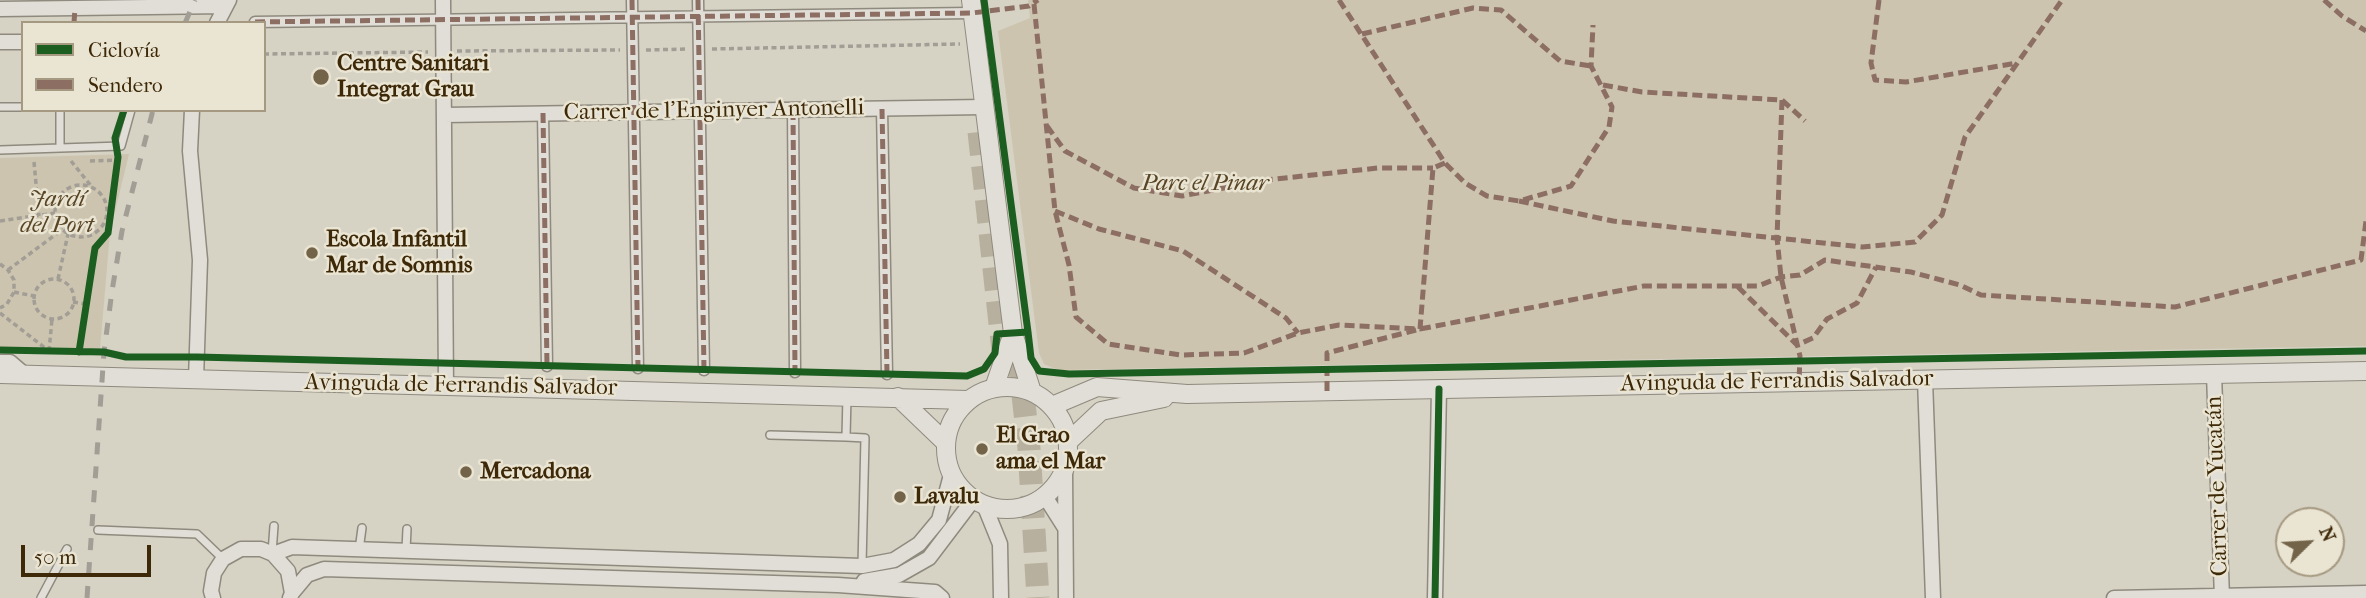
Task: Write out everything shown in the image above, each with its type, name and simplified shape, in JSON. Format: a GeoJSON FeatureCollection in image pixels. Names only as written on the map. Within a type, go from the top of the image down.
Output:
{"type":"FeatureCollection","features":[{"type":"Feature","properties":{"kind":"street"},"geometry":{"type":"LineString","coordinates":[[443,0],[446,386]]}},
{"type":"Feature","properties":{"kind":"street"},"geometry":{"type":"LineString","coordinates":[[632,0],[638,368]]}},
{"type":"Feature","properties":{"kind":"street"},"geometry":{"type":"LineString","coordinates":[[698,0],[704,369]]}},
{"type":"Feature","properties":{"kind":"street"},"geometry":{"type":"LineString","coordinates":[[0,9],[75,4],[133,7],[155,3],[227,3],[218,21]]}},
{"type":"Feature","properties":{"kind":"street"},"geometry":{"type":"LineString","coordinates":[[131,21],[133,7]]}},
{"type":"Feature","properties":{"kind":"street"},"geometry":{"type":"LineString","coordinates":[[266,22],[698,16],[971,7],[1013,333],[1032,391]]}},
{"type":"Feature","properties":{"kind":"street"},"geometry":{"type":"LineString","coordinates":[[0,42],[21,42]]}},
{"type":"Feature","properties":{"kind":"street","name":"Carrer de l'Enginyer Antonelli"},"geometry":{"type":"LineString","coordinates":[[444,115],[984,107]]}},
{"type":"Feature","properties":{"kind":"street"},"geometry":{"type":"LineString","coordinates":[[882,109],[887,374]]}},
{"type":"Feature","properties":{"kind":"street"},"geometry":{"type":"LineString","coordinates":[[793,110],[795,372]]}},
{"type":"Feature","properties":{"kind":"street"},"geometry":{"type":"LineString","coordinates":[[192,112],[190,151],[200,260],[196,379]]}},
{"type":"Feature","properties":{"kind":"street"},"geometry":{"type":"LineString","coordinates":[[543,113],[547,366]]}},
{"type":"Feature","properties":{"kind":"street"},"geometry":{"type":"LineString","coordinates":[[994,388],[1013,333]]}},
{"type":"Feature","properties":{"kind":"street","name":"Avinguda de Ferrandis Salvador"},"geometry":{"type":"LineString","coordinates":[[0,362],[10,362],[24,374]]}},
{"type":"Feature","properties":{"kind":"street","name":"Avinguda de Ferrandis Salvador"},"geometry":{"type":"LineString","coordinates":[[1052,406],[1097,387],[1187,394],[2366,371]]}},
{"type":"Feature","properties":{"kind":"street","name":"Avinguda de Ferrandis Salvador"},"geometry":{"type":"LineString","coordinates":[[0,374],[968,400]]}},
{"type":"Feature","properties":{"kind":"street","name":"Carrer de Yucatán"},"geometry":{"type":"LineString","coordinates":[[2214,374],[2222,597]]}},
{"type":"Feature","properties":{"kind":"street"},"geometry":{"type":"LineString","coordinates":[[1925,380],[1933,598]]}},
{"type":"Feature","properties":{"kind":"street"},"geometry":{"type":"LineString","coordinates":[[213,598],[211,591],[214,573],[223,559],[241,549],[268,552],[292,547],[862,566],[894,560],[919,544],[939,520],[951,475],[946,443],[953,419],[968,400],[994,388],[1014,386],[1032,391],[1052,406],[1064,422],[1069,441],[1065,471],[1066,598]]}},
{"type":"Feature","properties":{"kind":"street"},"geometry":{"type":"LineString","coordinates":[[1435,598],[1438,389]]}},
{"type":"Feature","properties":{"kind":"street","name":"Avinguda de Ferrandis Salvador"},"geometry":{"type":"LineString","coordinates":[[1069,441],[1101,411],[1187,394]]}},
{"type":"Feature","properties":{"kind":"street"},"geometry":{"type":"LineString","coordinates":[[898,397],[946,443]]}},
{"type":"Feature","properties":{"kind":"street"},"geometry":{"type":"LineString","coordinates":[[951,475],[960,489],[979,503],[1017,510],[1046,498],[1065,471]]}},
{"type":"Feature","properties":{"kind":"street"},"geometry":{"type":"LineString","coordinates":[[1046,498],[1066,529]]}},
{"type":"Feature","properties":{"kind":"street"},"geometry":{"type":"LineString","coordinates":[[834,589],[900,575],[929,558],[979,503]]}},
{"type":"Feature","properties":{"kind":"street"},"geometry":{"type":"LineString","coordinates":[[979,503],[1000,544],[1001,598]]}},
{"type":"Feature","properties":{"kind":"street"},"geometry":{"type":"LineString","coordinates":[[268,552],[288,571],[291,596]]}},
{"type":"Feature","properties":{"kind":"street"},"geometry":{"type":"LineString","coordinates":[[291,596],[307,575],[324,569],[935,592],[942,598]]}},
{"type":"Feature","properties":{"kind":"street"},"geometry":{"type":"LineString","coordinates":[[2114,598],[2366,593]]}},
{"type":"Feature","properties":{"kind":"lane"},"geometry":{"type":"LineString","coordinates":[[0,107],[21,107]]}},
{"type":"Feature","properties":{"kind":"lane"},"geometry":{"type":"LineString","coordinates":[[60,112],[60,148]]}},
{"type":"Feature","properties":{"kind":"lane"},"geometry":{"type":"LineString","coordinates":[[0,150],[121,146],[130,112]]}},
{"type":"Feature","properties":{"kind":"lane"},"geometry":{"type":"LineString","coordinates":[[846,437],[847,396]]}},
{"type":"Feature","properties":{"kind":"lane"},"geometry":{"type":"LineString","coordinates":[[769,435],[865,438],[862,566]]}},
{"type":"Feature","properties":{"kind":"lane"},"geometry":{"type":"LineString","coordinates":[[359,550],[362,527]]}},
{"type":"Feature","properties":{"kind":"lane"},"geometry":{"type":"LineString","coordinates":[[406,551],[407,529]]}},
{"type":"Feature","properties":{"kind":"lane"},"geometry":{"type":"LineString","coordinates":[[98,530],[197,534],[223,559]]}},
{"type":"Feature","properties":{"kind":"lane"},"geometry":{"type":"LineString","coordinates":[[41,598],[67,549]]}},
{"type":"Feature","properties":{"kind":"path"},"geometry":{"type":"LineString","coordinates":[[71,161],[100,193],[107,213],[104,223],[97,231],[78,237],[63,229],[55,213],[57,200],[65,189],[78,184],[92,187]]}},
{"type":"Feature","properties":{"kind":"path"},"geometry":{"type":"LineString","coordinates":[[34,162],[39,216]]}},
{"type":"Feature","properties":{"kind":"path"},"geometry":{"type":"LineString","coordinates":[[0,221],[55,213]]}},
{"type":"Feature","properties":{"kind":"path"},"geometry":{"type":"LineString","coordinates":[[8,270],[63,229]]}},
{"type":"Feature","properties":{"kind":"path"},"geometry":{"type":"LineString","coordinates":[[58,279],[68,233]]}},
{"type":"Feature","properties":{"kind":"path"},"geometry":{"type":"LineString","coordinates":[[0,264],[8,270],[13,280],[14,292],[0,311],[49,351],[52,319]]}},
{"type":"Feature","properties":{"kind":"path"},"geometry":{"type":"LineString","coordinates":[[58,279],[72,292],[74,302],[70,311],[62,318],[52,319],[38,312],[34,296],[42,283],[58,279]]}},
{"type":"Feature","properties":{"kind":"path"},"geometry":{"type":"LineString","coordinates":[[14,292],[34,296]]}},
{"type":"Feature","properties":{"kind":"path"},"geometry":{"type":"LineString","coordinates":[[74,302],[86,304]]}},
{"type":"Feature","properties":{"kind":"green space","name":"Parc el Pinar"},"geometry":{"type":"Polygon","coordinates":[[[1028,0],[2366,0],[2366,346],[1058,370],[1044,364],[1039,353],[998,31],[1030,18],[1028,0]]]}},
{"type":"Feature","properties":{"kind":"green space","name":"Jardí del Port"},"geometry":{"type":"Polygon","coordinates":[[[129,154],[110,232],[100,349],[0,347],[0,158],[129,154]]]}},
{"type":"Feature","properties":{"kind":"tunnel"},"geometry":{"type":"LineString","coordinates":[[979,132],[1005,369]]}},
{"type":"Feature","properties":{"kind":"tunnel"},"geometry":{"type":"LineString","coordinates":[[1019,360],[1029,448],[1038,598]]}},
{"type":"Feature","properties":{"kind":"railway"},"geometry":{"type":"LineString","coordinates":[[186,21],[195,0]]}},
{"type":"Feature","properties":{"kind":"railway"},"geometry":{"type":"LineString","coordinates":[[87,598],[104,352],[112,291],[122,231],[152,112]]}},
{"type":"Feature","properties":{"kind":"marked path"},"geometry":{"type":"LineString","coordinates":[[632,0],[638,368]]}},
{"type":"Feature","properties":{"kind":"marked path"},"geometry":{"type":"LineString","coordinates":[[698,0],[704,370]]}},
{"type":"Feature","properties":{"kind":"marked path"},"geometry":{"type":"LineString","coordinates":[[266,22],[972,13],[1029,6],[1038,0]]}},
{"type":"Feature","properties":{"kind":"marked path"},"geometry":{"type":"LineString","coordinates":[[1339,0],[1445,163],[1465,183],[1487,196],[1519,201],[1571,186],[1609,127],[1612,107],[1591,66],[1593,25]]}},
{"type":"Feature","properties":{"kind":"marked path"},"geometry":{"type":"LineString","coordinates":[[1879,0],[1871,63],[1875,80],[1906,82],[2017,63]]}},
{"type":"Feature","properties":{"kind":"marked path"},"geometry":{"type":"LineString","coordinates":[[1519,201],[1613,221],[1862,247],[1915,242],[1942,215],[1965,137],[2062,0]]}},
{"type":"Feature","properties":{"kind":"marked path"},"geometry":{"type":"LineString","coordinates":[[2324,0],[2342,16],[2366,31]]}},
{"type":"Feature","properties":{"kind":"marked path"},"geometry":{"type":"LineString","coordinates":[[1034,4],[1055,211],[1069,265],[1076,317],[1108,344],[1181,355],[1244,353],[1298,333],[1339,325],[1420,329],[1433,168],[1445,163]]}},
{"type":"Feature","properties":{"kind":"marked path"},"geometry":{"type":"LineString","coordinates":[[74,21],[75,8]]}},
{"type":"Feature","properties":{"kind":"marked path"},"geometry":{"type":"LineString","coordinates":[[1362,34],[1473,8],[1501,10],[1560,61],[1591,66]]}},
{"type":"Feature","properties":{"kind":"marked path"},"geometry":{"type":"LineString","coordinates":[[1603,85],[1642,92],[1782,100],[1805,121]]}},
{"type":"Feature","properties":{"kind":"marked path"},"geometry":{"type":"LineString","coordinates":[[1782,100],[1777,238],[1781,277],[1800,356],[1799,382]]}},
{"type":"Feature","properties":{"kind":"marked path"},"geometry":{"type":"LineString","coordinates":[[882,109],[887,374]]}},
{"type":"Feature","properties":{"kind":"marked path"},"geometry":{"type":"LineString","coordinates":[[793,110],[795,372]]}},
{"type":"Feature","properties":{"kind":"marked path"},"geometry":{"type":"LineString","coordinates":[[543,113],[547,366]]}},
{"type":"Feature","properties":{"kind":"marked path"},"geometry":{"type":"LineString","coordinates":[[1047,126],[1065,151],[1134,188],[1182,196],[1266,180],[1378,168],[1433,168]]}},
{"type":"Feature","properties":{"kind":"marked path"},"geometry":{"type":"LineString","coordinates":[[1055,211],[1099,229],[1183,251],[1286,318],[1298,333]]}},
{"type":"Feature","properties":{"kind":"marked path"},"geometry":{"type":"LineString","coordinates":[[1327,391],[1327,353],[1420,329],[1644,286],[1758,286],[1781,277],[1800,275],[1825,260],[1911,272],[1960,285],[1981,295],[2175,307],[2361,260],[2366,221]]}},
{"type":"Feature","properties":{"kind":"marked path"},"geometry":{"type":"LineString","coordinates":[[1738,287],[1797,345],[1813,338],[1827,319],[1857,303],[1876,267]]}},
{"type":"Feature","properties":{"kind":"cycle path"},"geometry":{"type":"LineString","coordinates":[[984,0],[1028,332]]}},
{"type":"Feature","properties":{"kind":"cycle path"},"geometry":{"type":"LineString","coordinates":[[79,352],[95,248],[108,233],[118,157],[115,138],[123,112]]}},
{"type":"Feature","properties":{"kind":"cycle path"},"geometry":{"type":"LineString","coordinates":[[0,350],[104,352],[126,357],[967,376],[984,369],[995,353],[997,334],[1028,332],[1031,358],[1039,371],[1069,374],[2366,351]]}},
{"type":"Feature","properties":{"kind":"cycle path"},"geometry":{"type":"LineString","coordinates":[[1435,598],[1439,389]]}},
{"type":"Feature","properties":{"kind":"place","name":"Centre Sanitari Integrat Grau"},"geometry":{"type":"Point","coordinates":[321,77]}},
{"type":"Feature","properties":{"kind":"place","name":"Escola Infantil Mar de Somnis"},"geometry":{"type":"Point","coordinates":[312,253]}},
{"type":"Feature","properties":{"kind":"place","name":"El Grao ama el Mar"},"geometry":{"type":"Point","coordinates":[982,449]}},
{"type":"Feature","properties":{"kind":"place","name":"Mercadona"},"geometry":{"type":"Point","coordinates":[466,472]}},
{"type":"Feature","properties":{"kind":"place","name":"Lavalu"},"geometry":{"type":"Point","coordinates":[900,497]}}]}
